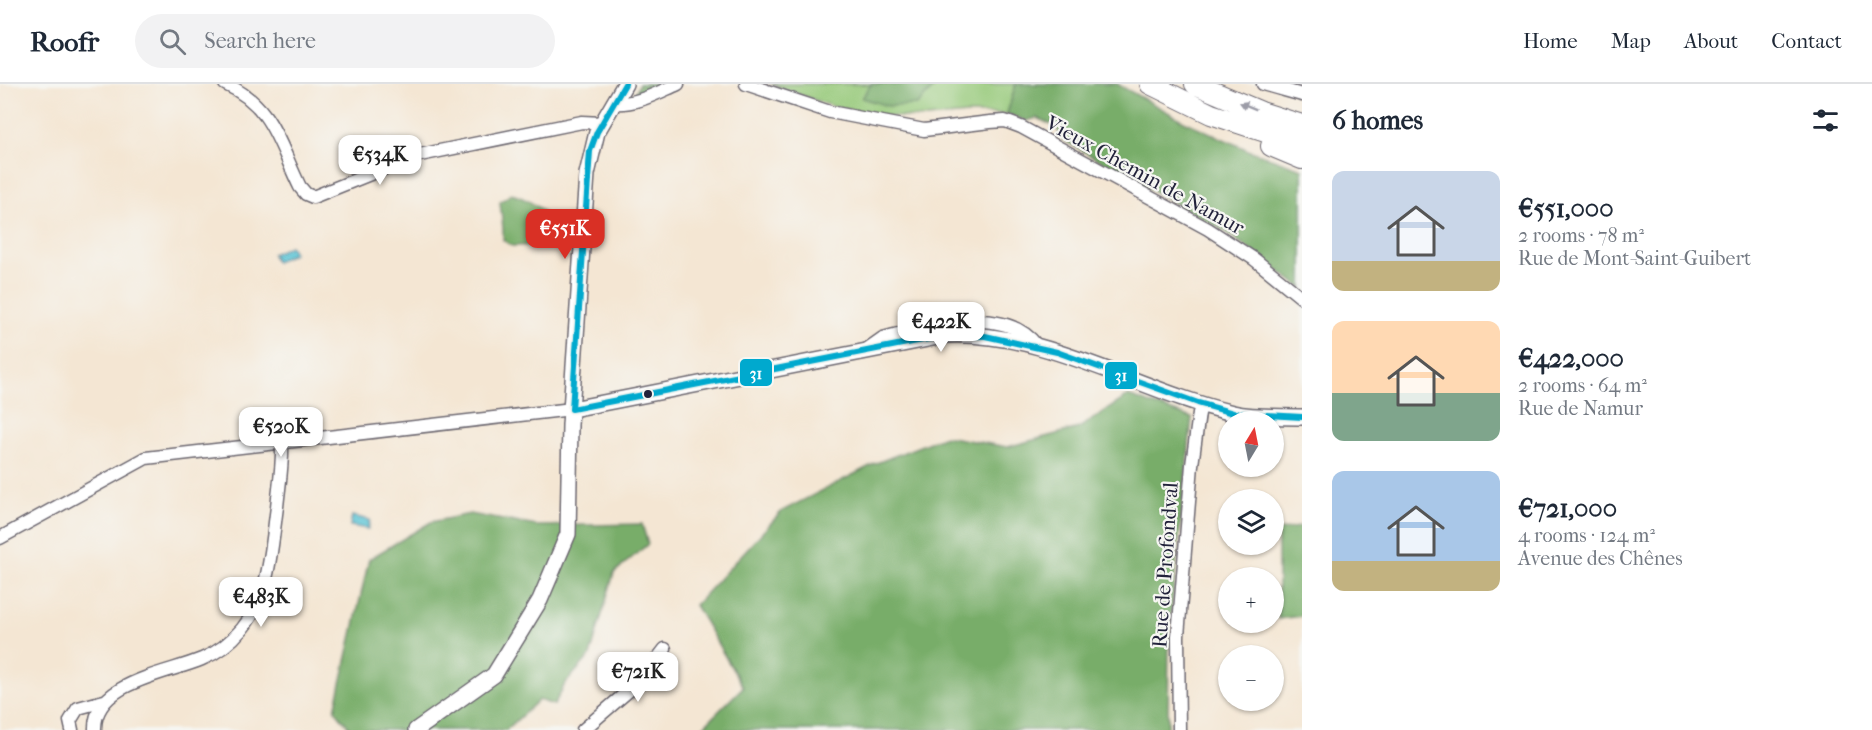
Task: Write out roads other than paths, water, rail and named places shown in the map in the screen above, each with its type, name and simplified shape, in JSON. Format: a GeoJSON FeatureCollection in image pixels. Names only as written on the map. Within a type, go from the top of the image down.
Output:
{"type":"FeatureCollection","features":[{"type":"Feature","properties":{"kind":"highway"},"geometry":{"type":"LineString","coordinates":[[1150,84],[1211,114],[1302,144]]}},
{"type":"Feature","properties":{"kind":"highway"},"geometry":{"type":"LineString","coordinates":[[1195,84],[1261,112],[1302,125]]}},
{"type":"Feature","properties":{"kind":"highway"},"geometry":{"type":"LineString","coordinates":[[1211,114],[1233,131],[1302,159]]}},
{"type":"Feature","properties":{"kind":"street"},"geometry":{"type":"LineString","coordinates":[[225,84],[254,102],[267,115],[300,187],[306,194],[313,197],[415,156],[582,122],[602,123]]}},
{"type":"Feature","properties":{"kind":"street"},"geometry":{"type":"LineString","coordinates":[[416,730],[494,675],[540,600],[568,534],[572,410],[587,174],[590,151],[602,123],[625,84]]}},
{"type":"Feature","properties":{"kind":"street"},"geometry":{"type":"LineString","coordinates":[[613,103],[625,104],[678,84]]}},
{"type":"Feature","properties":{"kind":"street","name":"Vieux Chemin de Namur"},"geometry":{"type":"LineString","coordinates":[[746,84],[831,112],[924,130],[990,122],[1005,122],[1021,127],[1208,229],[1254,259],[1302,298]]}},
{"type":"Feature","properties":{"kind":"street"},"geometry":{"type":"LineString","coordinates":[[1263,84],[1302,95]]}},
{"type":"Feature","properties":{"kind":"street"},"geometry":{"type":"LineString","coordinates":[[0,538],[141,460],[572,410],[948,335],[978,334],[1038,347],[1203,404],[1236,413],[1302,417]]}},
{"type":"Feature","properties":{"kind":"street","name":"Rue de Profondval"},"geometry":{"type":"LineString","coordinates":[[1179,730],[1178,636],[1192,465],[1199,413],[1203,404]]}},
{"type":"Feature","properties":{"kind":"street"},"geometry":{"type":"LineString","coordinates":[[72,730],[70,721],[80,706],[104,701],[121,688],[215,652],[236,636],[249,619],[264,587],[269,567],[282,443]]}},
{"type":"Feature","properties":{"kind":"street"},"geometry":{"type":"LineString","coordinates":[[584,730],[641,680],[664,648]]}},
{"type":"Feature","properties":{"kind":"street"},"geometry":{"type":"LineString","coordinates":[[95,730],[96,717],[104,701]]}},
{"type":"Feature","properties":{"kind":"water"},"geometry":{"type":"Polygon","coordinates":[[[290,246],[294,253],[276,262],[272,254],[290,246]]]}},
{"type":"Feature","properties":{"kind":"water"},"geometry":{"type":"Polygon","coordinates":[[[352,516],[370,520],[368,529],[350,526],[352,516]]]}}]}
